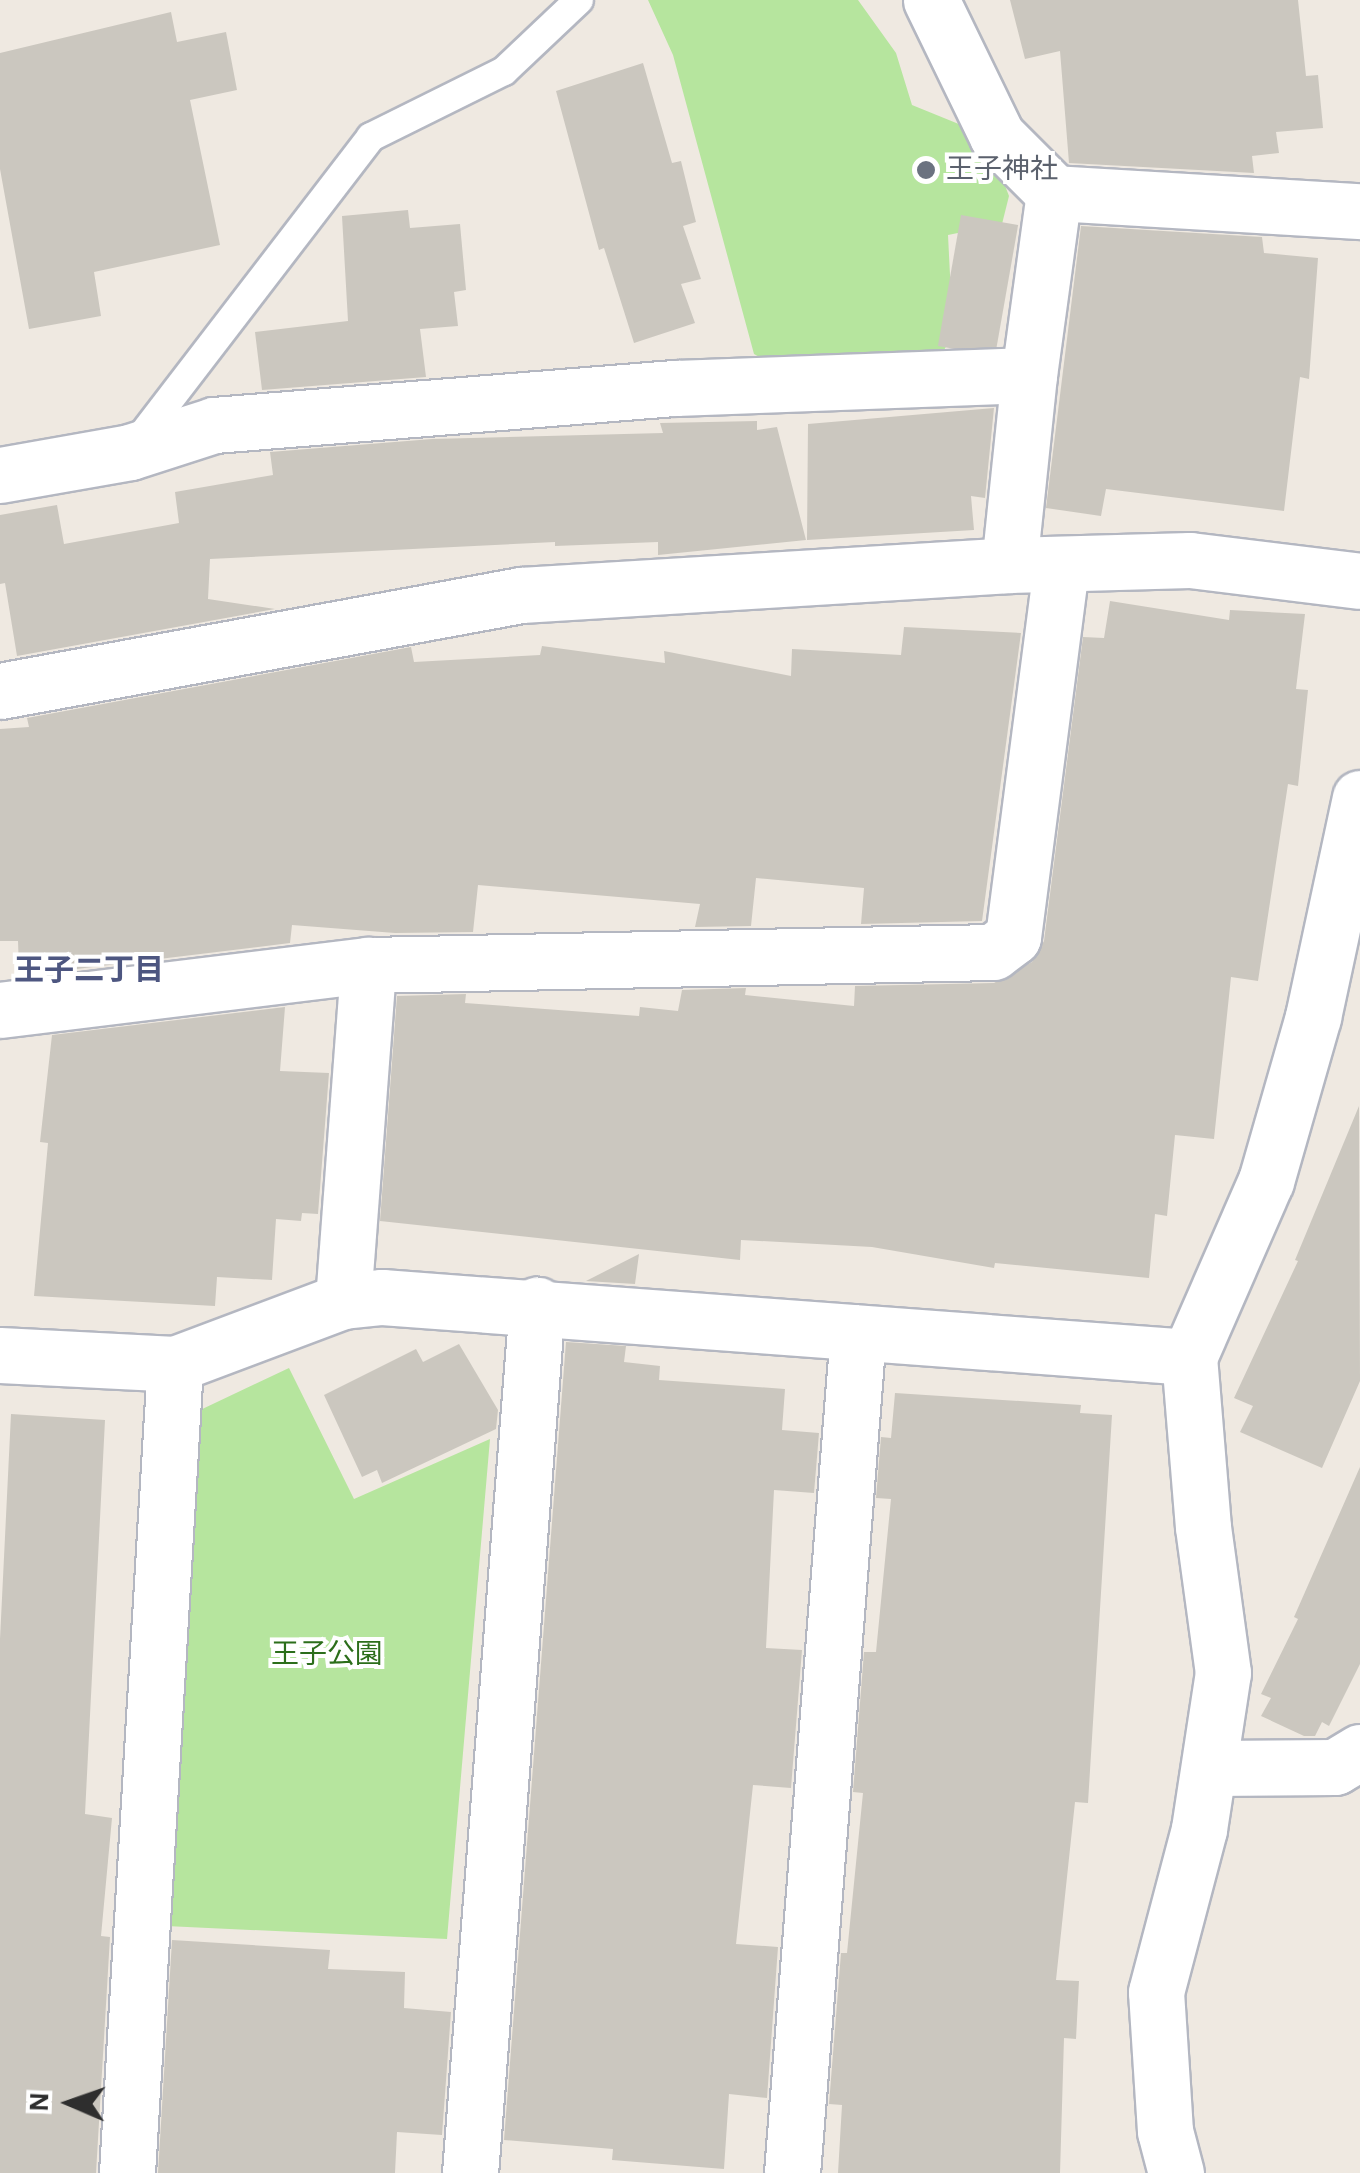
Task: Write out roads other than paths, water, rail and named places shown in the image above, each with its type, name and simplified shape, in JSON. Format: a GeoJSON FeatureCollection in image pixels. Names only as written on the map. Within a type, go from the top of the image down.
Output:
{"type":"FeatureCollection","features":[{"type":"Feature","properties":{"kind":"street"},"geometry":{"type":"LineString","coordinates":[[931,0],[997,136],[1054,193],[1360,211]]}},
{"type":"Feature","properties":{"kind":"street"},"geometry":{"type":"LineString","coordinates":[[0,1010],[368,965],[993,952],[1012,938],[1035,566],[1029,375],[1054,193]]}},
{"type":"Feature","properties":{"kind":"street"},"geometry":{"type":"LineString","coordinates":[[0,475],[130,452],[234,423],[676,388],[1029,375]]}},
{"type":"Feature","properties":{"kind":"street"},"geometry":{"type":"LineString","coordinates":[[0,691],[521,594],[1190,560],[1360,581]]}},
{"type":"Feature","properties":{"kind":"street"},"geometry":{"type":"LineString","coordinates":[[1176,2173],[1165,2130],[1156,1992],[1212,1768],[1224,1673],[1203,1528],[1189,1358],[1266,1181],[1313,1017],[1360,798]]}},
{"type":"Feature","properties":{"kind":"street"},"geometry":{"type":"LineString","coordinates":[[343,1301],[368,965]]}},
{"type":"Feature","properties":{"kind":"street"},"geometry":{"type":"LineString","coordinates":[[0,1355],[174,1364],[343,1301],[382,1297],[537,1305],[1189,1358]]}},
{"type":"Feature","properties":{"kind":"street"},"geometry":{"type":"LineString","coordinates":[[470,2173],[537,1305]]}},
{"type":"Feature","properties":{"kind":"street"},"geometry":{"type":"LineString","coordinates":[[792,2173],[858,1334]]}},
{"type":"Feature","properties":{"kind":"street"},"geometry":{"type":"LineString","coordinates":[[127,2173],[174,1364]]}},
{"type":"Feature","properties":{"kind":"street"},"geometry":{"type":"LineString","coordinates":[[1212,1768],[1335,1767],[1360,1752]]}},
{"type":"Feature","properties":{"kind":"lane"},"geometry":{"type":"LineString","coordinates":[[130,452],[371,137],[504,71],[579,0]]}},
{"type":"Feature","properties":{"kind":"place","name":"王子神社"},"geometry":{"type":"Point","coordinates":[926,170]}},
{"type":"Feature","properties":{"kind":"district","name":"王子二丁目"},"geometry":{"type":"Point","coordinates":[89,971]}},
{"type":"Feature","properties":{"kind":"park label","name":"王子公園"},"geometry":{"type":"Point","coordinates":[327,1655]}}]}
